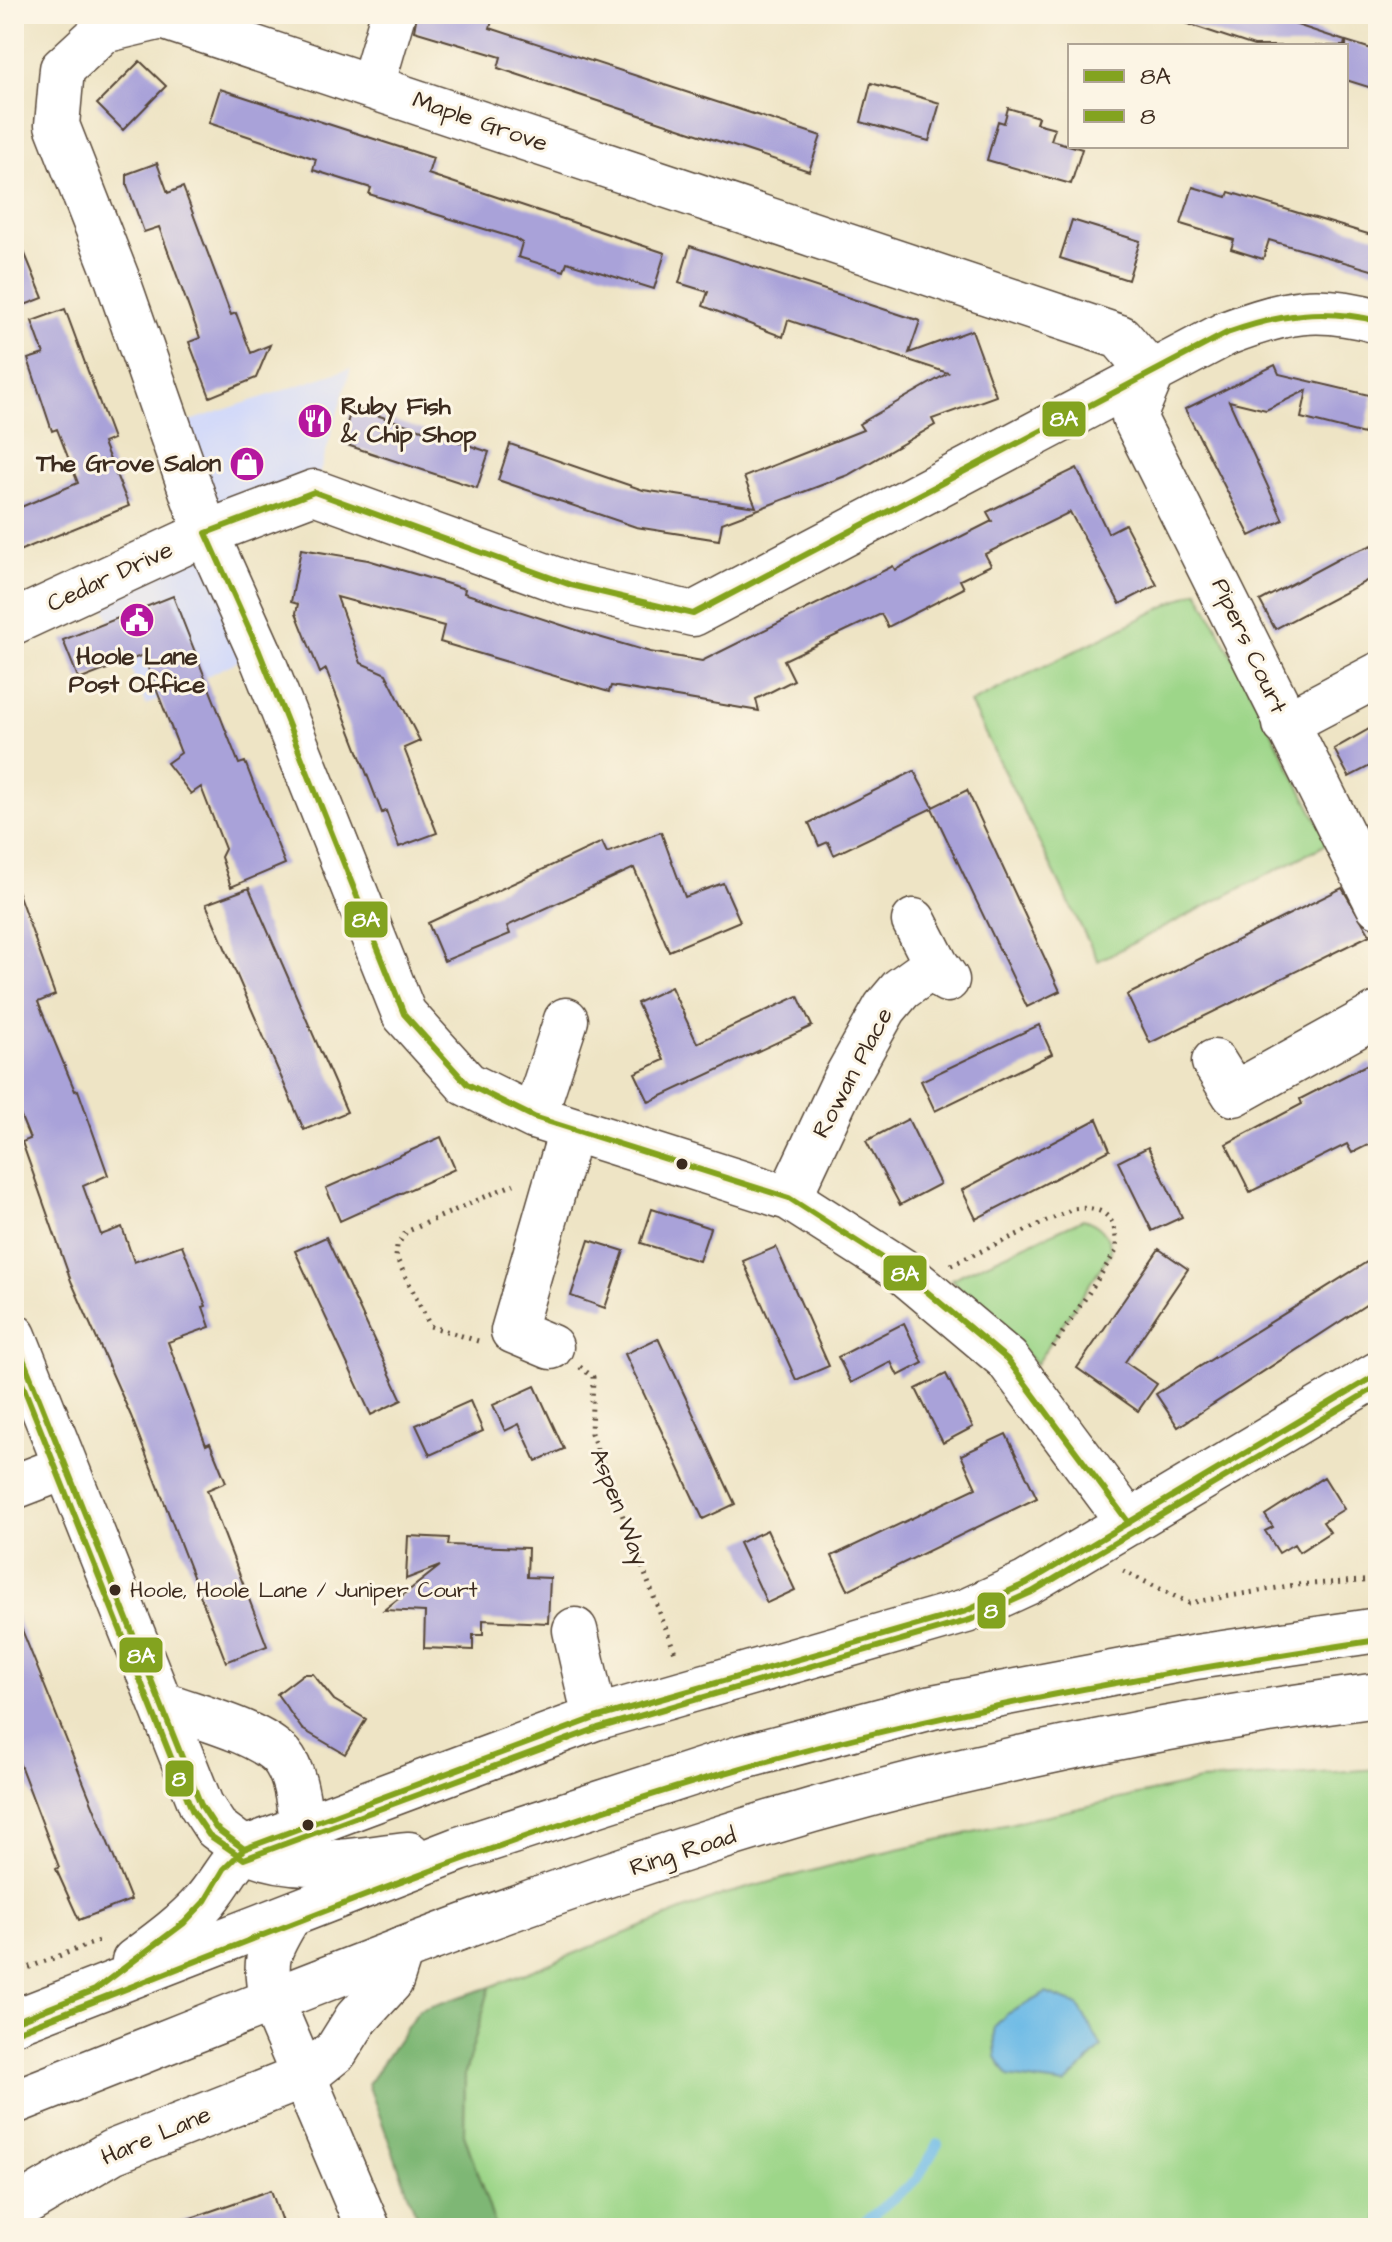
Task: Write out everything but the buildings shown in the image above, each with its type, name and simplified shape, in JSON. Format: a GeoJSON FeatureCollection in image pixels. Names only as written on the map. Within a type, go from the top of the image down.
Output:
{"type":"FeatureCollection","features":[{"type":"Feature","properties":{"kind":"main road"},"geometry":{"type":"LineString","coordinates":[[372,86],[393,14]]}},
{"type":"Feature","properties":{"kind":"main road","name":"Maple Grove"},"geometry":{"type":"LineString","coordinates":[[1129,1523],[1007,1359],[915,1281],[789,1198],[555,1137],[467,1084],[404,1014],[259,651],[206,533],[117,278],[57,125],[62,69],[103,31],[162,17],[1120,337],[1152,374]]}},
{"type":"Feature","properties":{"kind":"main road","name":"Cedar Drive"},"geometry":{"type":"LineString","coordinates":[[14,622],[206,533],[314,492],[571,585],[693,614],[1227,333],[1291,312],[1343,311],[1378,321]]}},
{"type":"Feature","properties":{"kind":"main road","name":"Pipers Court"},"geometry":{"type":"LineString","coordinates":[[1152,374],[1134,417],[1378,905]]}},
{"type":"Feature","properties":{"kind":"main road","name":"Pipers Court"},"geometry":{"type":"LineString","coordinates":[[1285,724],[1378,675]]}},
{"type":"Feature","properties":{"kind":"main road","name":"Rowan Place"},"geometry":{"type":"LineString","coordinates":[[789,1198],[843,1083],[885,1008],[901,989],[942,972],[914,921]]}},
{"type":"Feature","properties":{"kind":"main road"},"geometry":{"type":"LineString","coordinates":[[1214,1062],[1234,1094],[1378,1014]]}},
{"type":"Feature","properties":{"kind":"main road"},"geometry":{"type":"LineString","coordinates":[[551,1347],[513,1331],[555,1137],[566,1020]]}},
{"type":"Feature","properties":{"kind":"main road"},"geometry":{"type":"LineString","coordinates":[[14,1336],[201,1805],[216,1828],[244,1849],[268,1860],[291,1864],[459,1849]]}},
{"type":"Feature","properties":{"kind":"main road"},"geometry":{"type":"LineString","coordinates":[[95,1990],[184,1923],[205,1901],[224,1869],[244,1849],[595,1718],[691,1693],[966,1611],[1027,1583],[1378,1374]]}},
{"type":"Feature","properties":{"kind":"main road"},"geometry":{"type":"LineString","coordinates":[[14,1487],[66,1467]]}},
{"type":"Feature","properties":{"kind":"main road"},"geometry":{"type":"LineString","coordinates":[[575,1630],[595,1718]]}},
{"type":"Feature","properties":{"kind":"main road"},"geometry":{"type":"LineString","coordinates":[[14,2022],[459,1849],[743,1757],[932,1707],[1196,1657],[1378,1630]]}},
{"type":"Feature","properties":{"kind":"main road","name":"Ring Road"},"geometry":{"type":"LineString","coordinates":[[14,2102],[401,1950],[693,1847],[875,1793],[1048,1751],[1292,1706],[1378,1695]]}},
{"type":"Feature","properties":{"kind":"main road"},"geometry":{"type":"LineString","coordinates":[[161,1703],[265,1742],[282,1758],[293,1780],[302,1827]]}},
{"type":"Feature","properties":{"kind":"main road"},"geometry":{"type":"LineString","coordinates":[[289,1916],[267,1953],[266,1972],[272,2002],[368,2228]]}},
{"type":"Feature","properties":{"kind":"main road","name":"Hare Lane"},"geometry":{"type":"LineString","coordinates":[[14,2210],[112,2152],[305,2076],[336,2051],[356,2019],[391,1981],[401,1950]]}},
{"type":"Feature","properties":{"kind":"path"},"geometry":{"type":"LineString","coordinates":[[488,1344],[430,1326],[396,1257],[397,1246],[406,1232],[555,1137]]}},
{"type":"Feature","properties":{"kind":"path"},"geometry":{"type":"LineString","coordinates":[[915,1281],[1073,1209],[1089,1207],[1109,1216],[1117,1231],[1116,1251],[1027,1385]]}},
{"type":"Feature","properties":{"kind":"path","name":"Aspen Way"},"geometry":{"type":"LineString","coordinates":[[551,1347],[593,1377],[591,1433],[691,1693]]}},
{"type":"Feature","properties":{"kind":"path"},"geometry":{"type":"LineString","coordinates":[[1082,1551],[1189,1603],[1295,1585],[1378,1580]]}},
{"type":"Feature","properties":{"kind":"shaded area"},"geometry":{"type":"Polygon","coordinates":[[[351,368],[314,492],[209,534],[259,651],[146,705],[95,584],[206,533],[169,428],[351,368]]]}},
{"type":"Feature","properties":{"kind":"green space"},"geometry":{"type":"Polygon","coordinates":[[[1198,590],[1329,843],[1098,961],[970,703],[1198,590]]]}},
{"type":"Feature","properties":{"kind":"green space"},"geometry":{"type":"Polygon","coordinates":[[[1083,1219],[1103,1231],[1111,1252],[1036,1364],[951,1279],[1083,1219]]]}},
{"type":"Feature","properties":{"kind":"green space"},"geometry":{"type":"Polygon","coordinates":[[[1378,1769],[1378,2228],[496,2228],[464,2134],[465,2073],[490,1987],[722,1895],[871,1855],[1200,1781],[1378,1769]]]}},
{"type":"Feature","properties":{"kind":"green space"},"geometry":{"type":"Polygon","coordinates":[[[490,1987],[465,2073],[464,2134],[496,2228],[421,2228],[368,2084],[419,2010],[490,1987]]]}},
{"type":"Feature","properties":{"kind":"water"},"geometry":{"type":"Polygon","coordinates":[[[1046,1993],[1078,2005],[1102,2047],[1065,2085],[1008,2077],[996,2057],[994,2027],[1007,2014],[1046,1993]]]}},
{"type":"Feature","properties":{"kind":"waterway"},"geometry":{"type":"LineString","coordinates":[[857,2228],[917,2179],[938,2144]]}},
{"type":"Feature","properties":{"kind":"transit line","name":"8A"},"geometry":{"type":"LineString","coordinates":[[1129,1523],[1007,1359],[900,1269],[789,1198],[534,1117],[467,1084],[404,1014],[259,651],[206,533],[314,492],[571,585],[693,614],[1227,333],[1265,321],[1302,315],[1339,315],[1378,321]]}},
{"type":"Feature","properties":{"kind":"transit line","name":"8A"},"geometry":{"type":"LineString","coordinates":[[14,1336],[201,1805],[216,1828],[244,1849]]}},
{"type":"Feature","properties":{"kind":"transit line","name":"8"},"geometry":{"type":"LineString","coordinates":[[14,1363],[192,1810],[209,1835],[244,1859],[598,1728],[970,1620],[1032,1592],[1378,1386]]}},
{"type":"Feature","properties":{"kind":"transit line","name":"8A"},"geometry":{"type":"LineString","coordinates":[[14,2022],[95,1990],[184,1923],[205,1901],[224,1869],[244,1849],[595,1718],[966,1611],[1027,1583],[1378,1374]]}},
{"type":"Feature","properties":{"kind":"transit line","name":"8"},"geometry":{"type":"LineString","coordinates":[[18,2031],[471,1856],[749,1766],[904,1726],[1061,1693],[1378,1640]]}},
{"type":"Feature","properties":{"kind":"place","name":"Ruby Fish & Chip Shop"},"geometry":{"type":"Point","coordinates":[315,421]}},
{"type":"Feature","properties":{"kind":"place","name":"The Grove Salon"},"geometry":{"type":"Point","coordinates":[247,464]}},
{"type":"Feature","properties":{"kind":"place","name":"Hoole Lane Post Office"},"geometry":{"type":"Point","coordinates":[137,620]}},
{"type":"Feature","properties":{"kind":"place","name":"Hoole, Hoole Lane / Juniper Court"},"geometry":{"type":"Point","coordinates":[115,1590]}}]}
